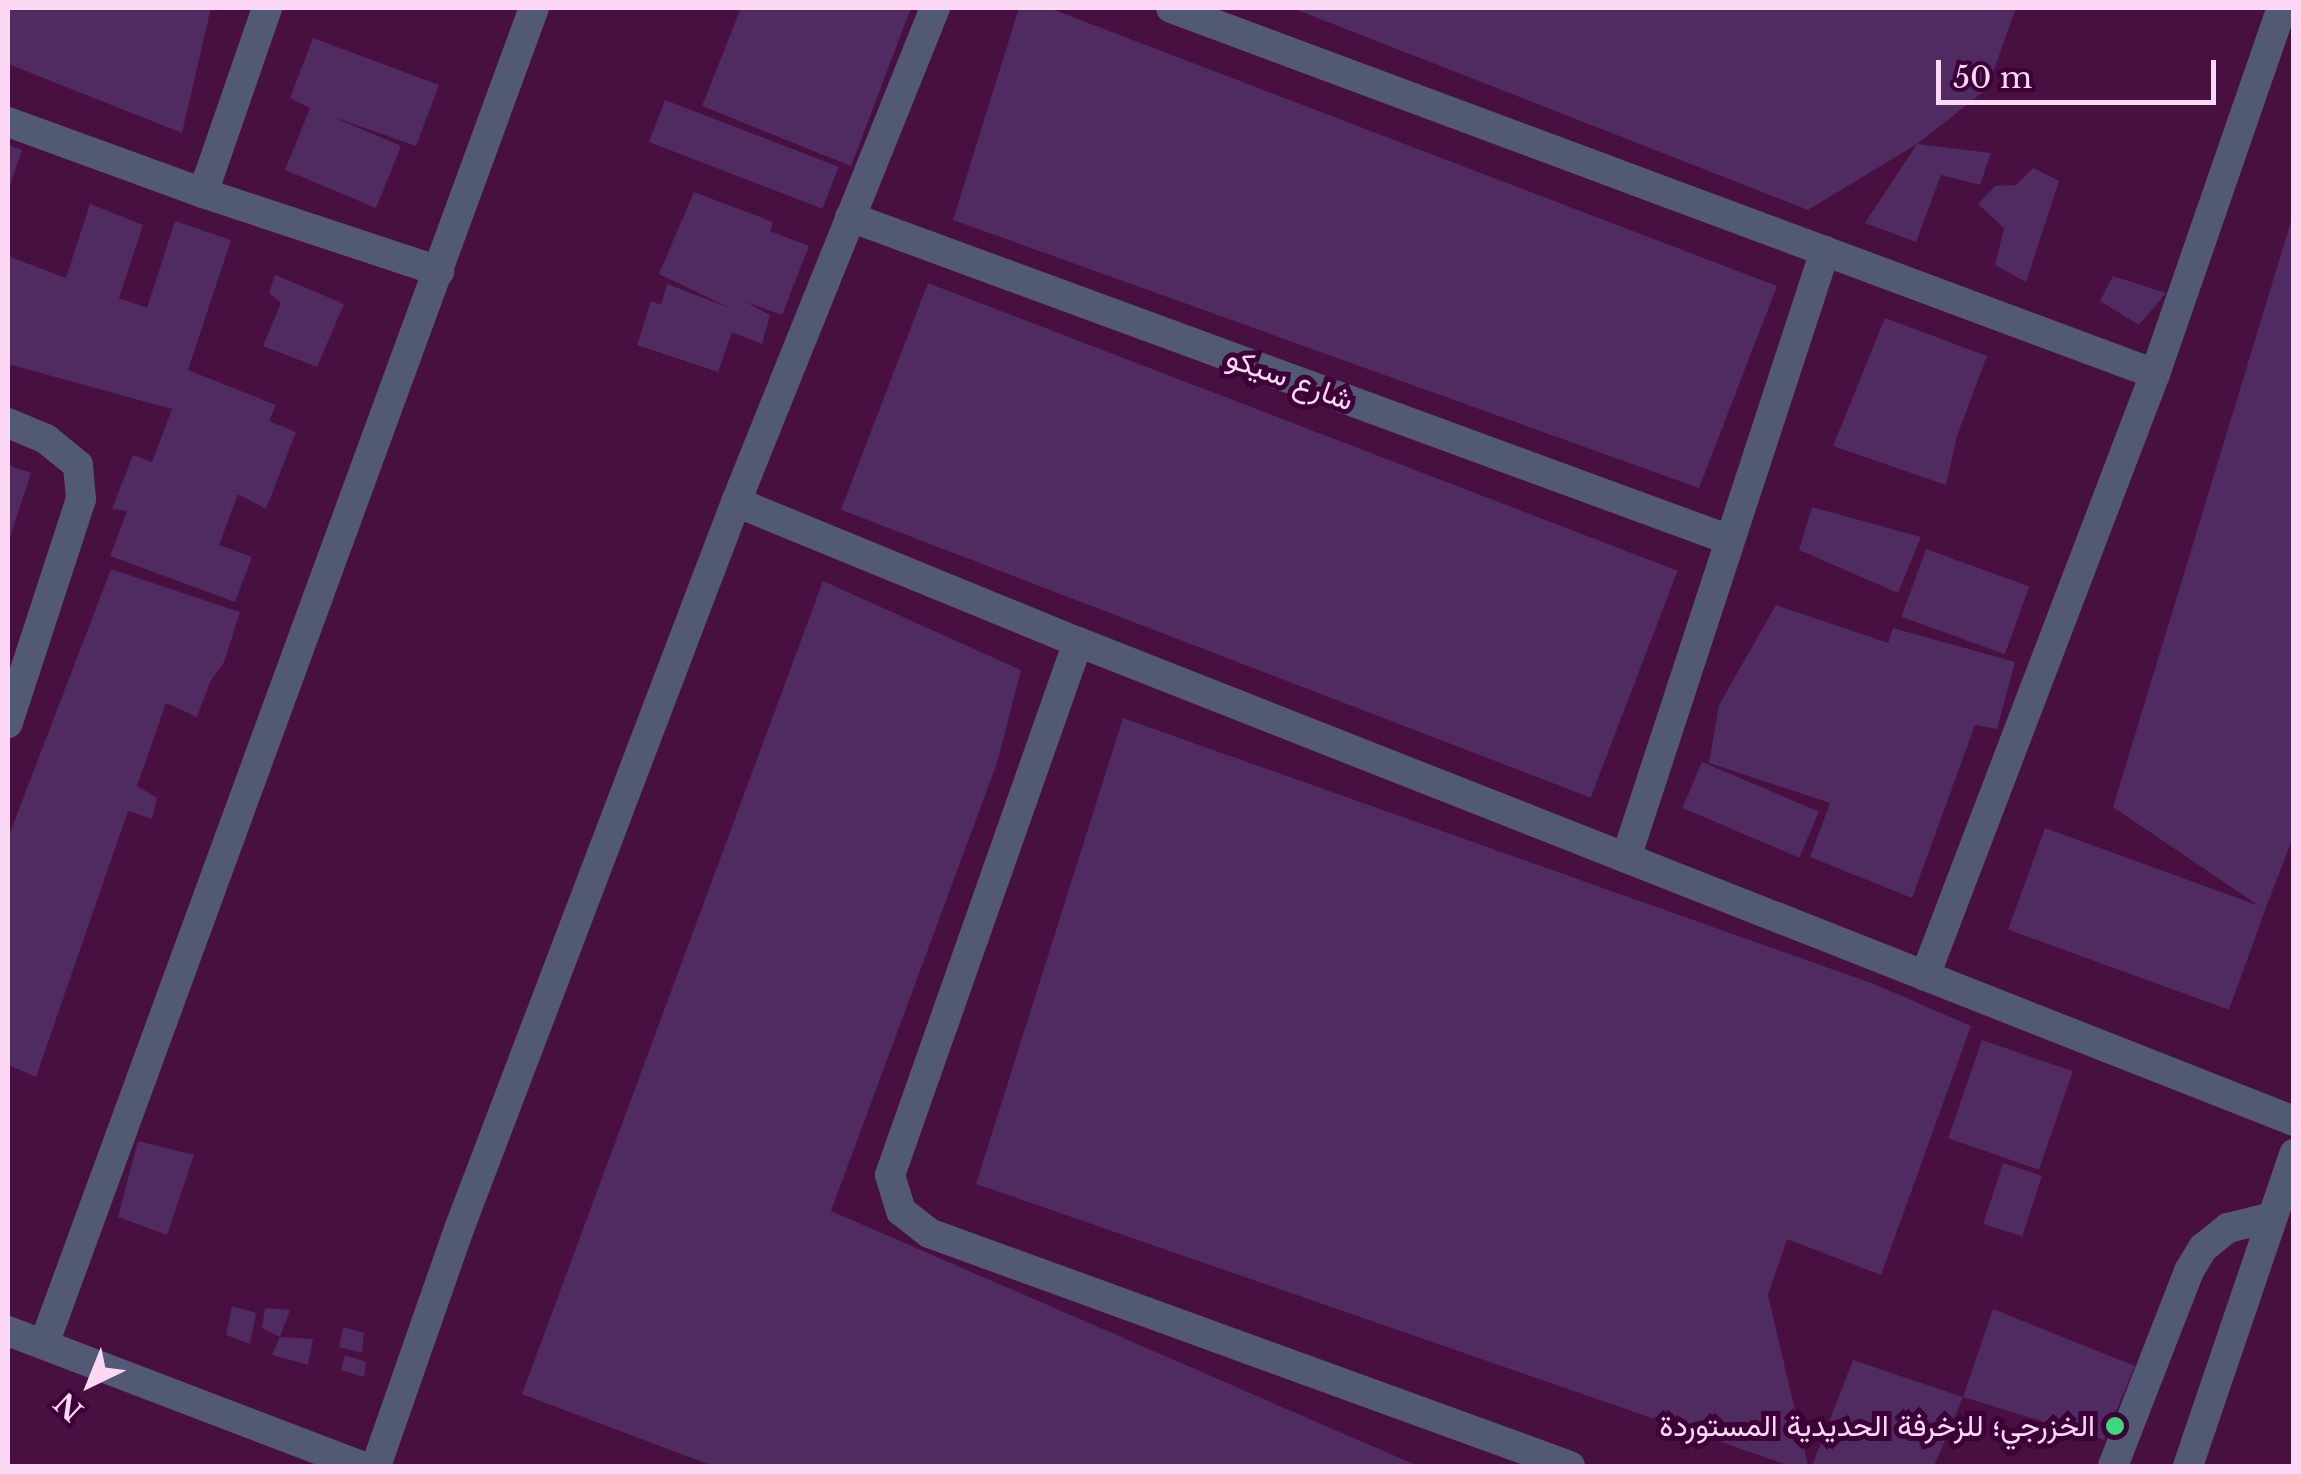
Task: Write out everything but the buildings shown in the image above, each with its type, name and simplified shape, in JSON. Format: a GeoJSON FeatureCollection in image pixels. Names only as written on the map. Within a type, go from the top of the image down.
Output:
{"type":"FeatureCollection","features":[{"type":"Feature","properties":{"kind":"street"},"geometry":{"type":"LineString","coordinates":[[203,194],[267,8]]}},
{"type":"Feature","properties":{"kind":"street"},"geometry":{"type":"LineString","coordinates":[[44,1344],[534,8]]}},
{"type":"Feature","properties":{"kind":"street"},"geometry":{"type":"LineString","coordinates":[[376,1466],[459,1229],[736,502],[935,8]]}},
{"type":"Feature","properties":{"kind":"street"},"geometry":{"type":"LineString","coordinates":[[1171,8],[2155,374]]}},
{"type":"Feature","properties":{"kind":"street"},"geometry":{"type":"LineString","coordinates":[[1926,976],[2155,374],[2282,8]]}},
{"type":"Feature","properties":{"kind":"street"},"geometry":{"type":"LineString","coordinates":[[8,122],[203,194],[439,271]]}},
{"type":"Feature","properties":{"kind":"street","name":"شارع سيكو"},"geometry":{"type":"LineString","coordinates":[[850,218],[1730,540]]}},
{"type":"Feature","properties":{"kind":"street"},"geometry":{"type":"LineString","coordinates":[[1626,858],[1825,252]]}},
{"type":"Feature","properties":{"kind":"street"},"geometry":{"type":"LineString","coordinates":[[8,423],[46,438],[78,465],[82,499],[9,715]]}},
{"type":"Feature","properties":{"kind":"street"},"geometry":{"type":"LineString","coordinates":[[736,502],[1078,642],[2294,1121]]}},
{"type":"Feature","properties":{"kind":"street"},"geometry":{"type":"LineString","coordinates":[[1078,642],[890,1175],[900,1211],[929,1233],[1570,1466]]}},
{"type":"Feature","properties":{"kind":"street"},"geometry":{"type":"LineString","coordinates":[[2188,1466],[2294,1154]]}},
{"type":"Feature","properties":{"kind":"street"},"geometry":{"type":"LineString","coordinates":[[2113,1466],[2189,1271],[2203,1248],[2228,1228],[2272,1217]]}},
{"type":"Feature","properties":{"kind":"street"},"geometry":{"type":"LineString","coordinates":[[8,1331],[362,1466]]}},
{"type":"Feature","properties":{"kind":"place","name":"الخزرجي؛ للزخرفة الحديدية المستوردة"},"geometry":{"type":"Point","coordinates":[2115,1426]}}]}
